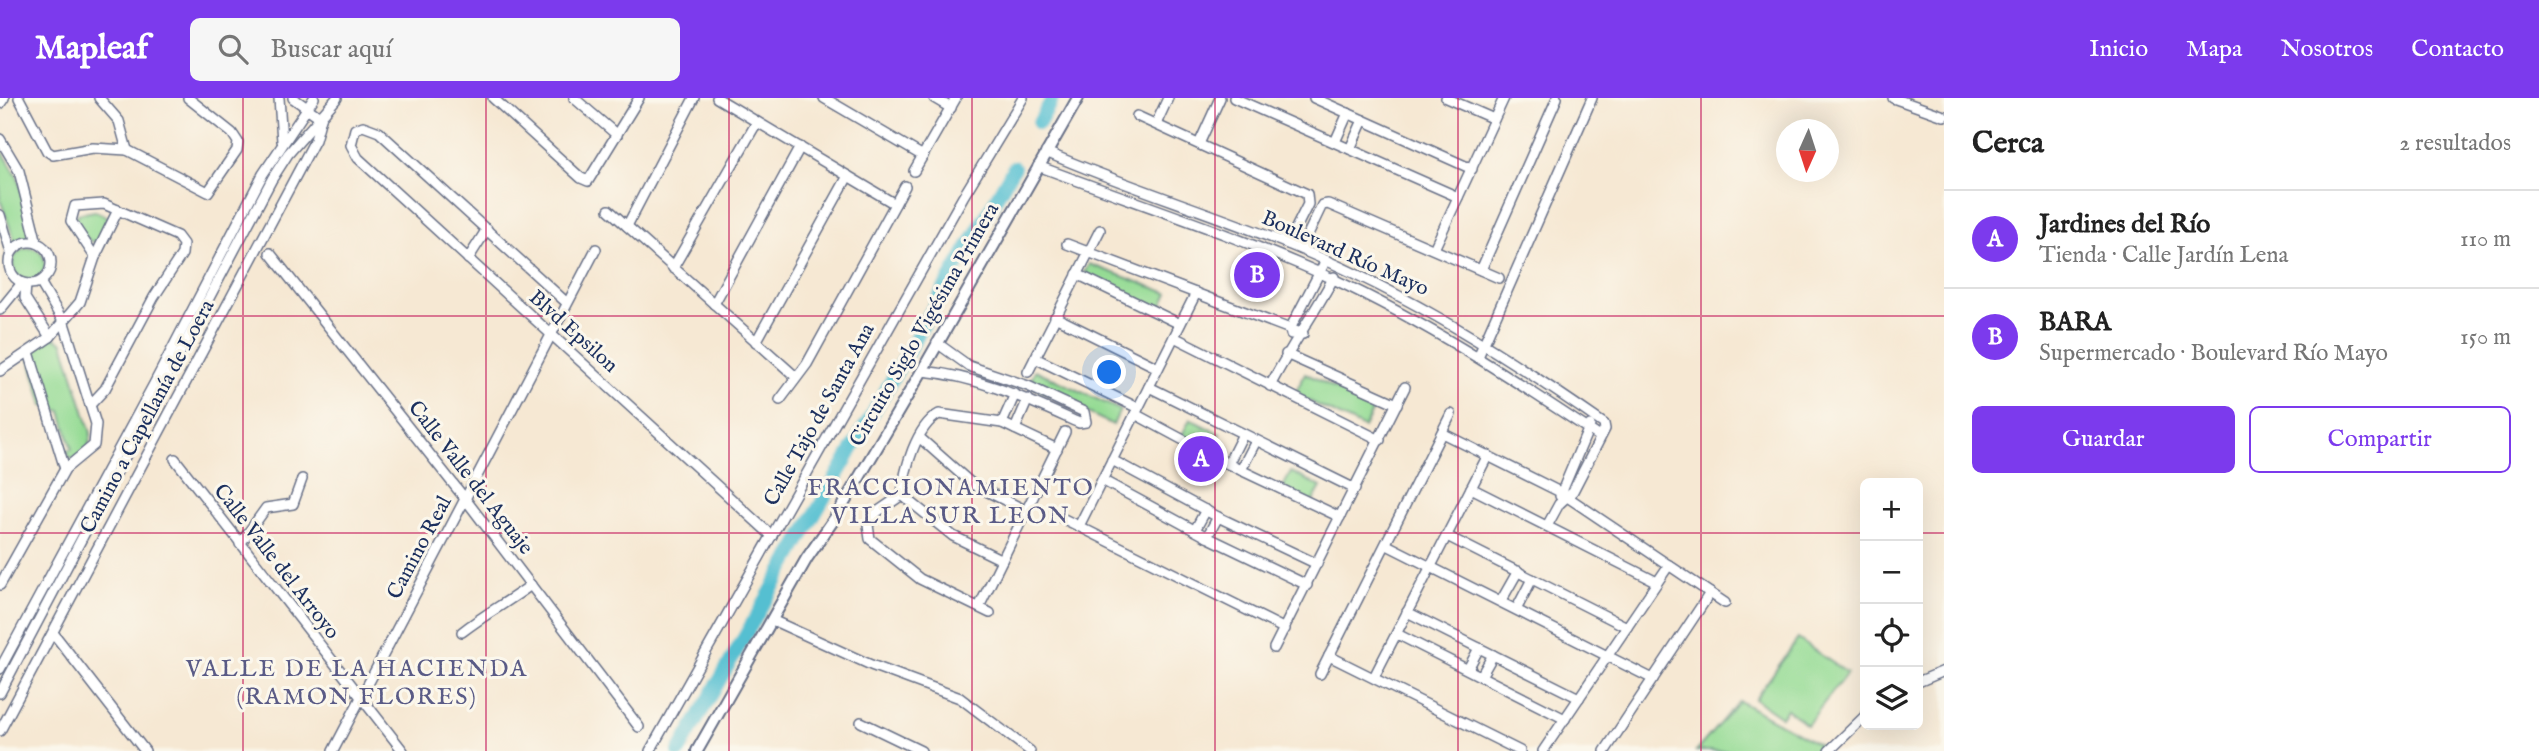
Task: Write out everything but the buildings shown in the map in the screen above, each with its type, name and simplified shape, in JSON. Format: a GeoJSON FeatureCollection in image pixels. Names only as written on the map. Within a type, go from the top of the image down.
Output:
{"type":"FeatureCollection","features":[{"type":"Feature","properties":{"kind":"main road","name":"Circuito Siglo Vigésima Primera"},"geometry":{"type":"LineString","coordinates":[[697,751],[772,620],[922,371],[1078,98]]}},
{"type":"Feature","properties":{"kind":"street"},"geometry":{"type":"LineString","coordinates":[[0,104],[4,98]]}},
{"type":"Feature","properties":{"kind":"street"},"geometry":{"type":"LineString","coordinates":[[19,98],[47,151],[53,155],[93,148],[127,150],[202,191],[210,191],[237,150],[238,142],[232,133],[188,98]]}},
{"type":"Feature","properties":{"kind":"street"},"geometry":{"type":"LineString","coordinates":[[99,98],[119,121],[127,150]]}},
{"type":"Feature","properties":{"kind":"street"},"geometry":{"type":"LineString","coordinates":[[279,98],[282,142]]}},
{"type":"Feature","properties":{"kind":"street"},"geometry":{"type":"LineString","coordinates":[[293,98],[321,118]]}},
{"type":"Feature","properties":{"kind":"street"},"geometry":{"type":"LineString","coordinates":[[0,669],[282,142],[314,98]]}},
{"type":"Feature","properties":{"kind":"street"},"geometry":{"type":"LineString","coordinates":[[0,693],[272,179],[294,147],[337,98]]}},
{"type":"Feature","properties":{"kind":"street"},"geometry":{"type":"LineString","coordinates":[[493,98],[585,181],[592,177],[639,98]]}},
{"type":"Feature","properties":{"kind":"street"},"geometry":{"type":"LineString","coordinates":[[574,98],[617,135]]}},
{"type":"Feature","properties":{"kind":"street"},"geometry":{"type":"LineString","coordinates":[[627,226],[694,98]]}},
{"type":"Feature","properties":{"kind":"street"},"geometry":{"type":"LineString","coordinates":[[717,98],[895,204]]}},
{"type":"Feature","properties":{"kind":"street"},"geometry":{"type":"LineString","coordinates":[[824,98],[923,156]]}},
{"type":"Feature","properties":{"kind":"street"},"geometry":{"type":"LineString","coordinates":[[934,98],[951,107]]}},
{"type":"Feature","properties":{"kind":"street"},"geometry":{"type":"LineString","coordinates":[[914,171],[956,98]]}},
{"type":"Feature","properties":{"kind":"street","name":"Calle Tajo de Santa Ana"},"geometry":{"type":"LineString","coordinates":[[650,751],[963,197],[1023,98]]}},
{"type":"Feature","properties":{"kind":"street"},"geometry":{"type":"LineString","coordinates":[[1156,124],[1168,98]]}},
{"type":"Feature","properties":{"kind":"street"},"geometry":{"type":"LineString","coordinates":[[1199,144],[1220,98]]}},
{"type":"Feature","properties":{"kind":"street"},"geometry":{"type":"LineString","coordinates":[[1234,98],[1458,197]]}},
{"type":"Feature","properties":{"kind":"street"},"geometry":{"type":"LineString","coordinates":[[1314,98],[1472,169]]}},
{"type":"Feature","properties":{"kind":"street"},"geometry":{"type":"LineString","coordinates":[[1446,98],[1494,119]]}},
{"type":"Feature","properties":{"kind":"street"},"geometry":{"type":"LineString","coordinates":[[1434,250],[1503,98]]}},
{"type":"Feature","properties":{"kind":"street"},"geometry":{"type":"LineString","coordinates":[[1480,270],[1557,98]]}},
{"type":"Feature","properties":{"kind":"street"},"geometry":{"type":"LineString","coordinates":[[1478,357],[1592,98]]}},
{"type":"Feature","properties":{"kind":"street"},"geometry":{"type":"LineString","coordinates":[[1893,98],[1911,101],[1944,116]]}},
{"type":"Feature","properties":{"kind":"street"},"geometry":{"type":"LineString","coordinates":[[1335,142],[1348,113]]}},
{"type":"Feature","properties":{"kind":"street"},"geometry":{"type":"LineString","coordinates":[[1137,116],[1307,194],[1308,204],[1288,244]]}},
{"type":"Feature","properties":{"kind":"street","name":"Camino a Capellanía de Loera"},"geometry":{"type":"LineString","coordinates":[[0,730],[54,634],[315,140],[321,118]]}},
{"type":"Feature","properties":{"kind":"street"},"geometry":{"type":"LineString","coordinates":[[1350,149],[1363,120]]}},
{"type":"Feature","properties":{"kind":"street"},"geometry":{"type":"LineString","coordinates":[[673,268],[757,122]]}},
{"type":"Feature","properties":{"kind":"street","name":"Blvd Epsilon"},"geometry":{"type":"LineString","coordinates":[[567,303],[379,132],[363,126],[352,134],[353,151],[468,260],[772,536]]}},
{"type":"Feature","properties":{"kind":"street"},"geometry":{"type":"LineString","coordinates":[[0,139],[19,171],[37,243],[51,258],[49,272],[40,282],[24,284],[0,310]]}},
{"type":"Feature","properties":{"kind":"street"},"geometry":{"type":"LineString","coordinates":[[714,304],[800,147]]}},
{"type":"Feature","properties":{"kind":"street","name":"Boulevard Río Mayo"},"geometry":{"type":"LineString","coordinates":[[1038,166],[1332,279],[1410,317],[1478,357],[1588,429],[1602,433],[1605,425],[1595,417],[1485,342],[1339,267],[1301,249],[1046,152]]}},
{"type":"Feature","properties":{"kind":"street"},"geometry":{"type":"LineString","coordinates":[[756,342],[848,176]]}},
{"type":"Feature","properties":{"kind":"street"},"geometry":{"type":"LineString","coordinates":[[780,400],[807,364],[905,186]]}},
{"type":"Feature","properties":{"kind":"street"},"geometry":{"type":"LineString","coordinates":[[90,405],[105,389],[183,250],[177,236],[118,210],[104,204],[79,205],[72,209],[71,221],[95,257]]}},
{"type":"Feature","properties":{"kind":"street"},"geometry":{"type":"LineString","coordinates":[[1301,249],[1322,205],[1328,204],[1499,278]]}},
{"type":"Feature","properties":{"kind":"street"},"geometry":{"type":"LineString","coordinates":[[0,371],[50,337],[64,323],[82,297],[95,257],[118,210]]}},
{"type":"Feature","properties":{"kind":"street"},"geometry":{"type":"LineString","coordinates":[[609,210],[796,377]]}},
{"type":"Feature","properties":{"kind":"street"},"geometry":{"type":"LineString","coordinates":[[0,215],[11,252],[8,266],[0,276]]}},
{"type":"Feature","properties":{"kind":"street"},"geometry":{"type":"LineString","coordinates":[[468,260],[487,229]]}},
{"type":"Feature","properties":{"kind":"street"},"geometry":{"type":"LineString","coordinates":[[1028,372],[1100,230]]}},
{"type":"Feature","properties":{"kind":"street"},"geometry":{"type":"LineString","coordinates":[[11,252],[23,243],[37,243]]}},
{"type":"Feature","properties":{"kind":"street"},"geometry":{"type":"LineString","coordinates":[[1067,244],[1303,334]]}},
{"type":"Feature","properties":{"kind":"street","name":"Camino Real"},"geometry":{"type":"LineString","coordinates":[[333,751],[596,249]]}},
{"type":"Feature","properties":{"kind":"street","name":"Calle Valle del Aguaje"},"geometry":{"type":"LineString","coordinates":[[271,253],[466,500],[639,727]]}},
{"type":"Feature","properties":{"kind":"street"},"geometry":{"type":"LineString","coordinates":[[1292,343],[1290,329],[1325,260]]}},
{"type":"Feature","properties":{"kind":"street"},"geometry":{"type":"LineString","coordinates":[[8,266],[13,276],[24,284],[25,298],[50,337]]}},
{"type":"Feature","properties":{"kind":"street"},"geometry":{"type":"LineString","coordinates":[[1270,386],[1292,343],[1303,334],[1339,267]]}},
{"type":"Feature","properties":{"kind":"street"},"geometry":{"type":"LineString","coordinates":[[1077,274],[1180,324]]}},
{"type":"Feature","properties":{"kind":"street"},"geometry":{"type":"LineString","coordinates":[[0,585],[65,469],[91,450],[97,434],[64,323],[40,282]]}},
{"type":"Feature","properties":{"kind":"street"},"geometry":{"type":"LineString","coordinates":[[1079,526],[1196,293]]}},
{"type":"Feature","properties":{"kind":"street"},"geometry":{"type":"LineString","coordinates":[[1055,317],[1158,368]]}},
{"type":"Feature","properties":{"kind":"street"},"geometry":{"type":"LineString","coordinates":[[1174,337],[1380,439]]}},
{"type":"Feature","properties":{"kind":"street"},"geometry":{"type":"LineString","coordinates":[[922,371],[966,377],[1015,394],[1079,424],[1086,422],[1084,412],[1028,386],[969,366],[937,343]]}},
{"type":"Feature","properties":{"kind":"street"},"geometry":{"type":"LineString","coordinates":[[29,352],[65,469]]}},
{"type":"Feature","properties":{"kind":"street"},"geometry":{"type":"LineString","coordinates":[[1286,354],[1397,404]]}},
{"type":"Feature","properties":{"kind":"street"},"geometry":{"type":"LineString","coordinates":[[1035,358],[1136,411],[1228,464],[1340,517]]}},
{"type":"Feature","properties":{"kind":"street"},"geometry":{"type":"LineString","coordinates":[[966,377],[969,366]]}},
{"type":"Feature","properties":{"kind":"street"},"geometry":{"type":"LineString","coordinates":[[1149,387],[1355,489]]}},
{"type":"Feature","properties":{"kind":"street"},"geometry":{"type":"LineString","coordinates":[[1274,648],[1405,387]]}},
{"type":"Feature","properties":{"kind":"street"},"geometry":{"type":"LineString","coordinates":[[1002,423],[1015,394]]}},
{"type":"Feature","properties":{"kind":"street"},"geometry":{"type":"LineString","coordinates":[[1015,429],[1028,400]]}},
{"type":"Feature","properties":{"kind":"street"},"geometry":{"type":"LineString","coordinates":[[990,612],[908,571],[868,534],[874,515],[902,495],[906,465],[930,420],[939,414],[1002,423],[1057,449]]}},
{"type":"Feature","properties":{"kind":"street"},"geometry":{"type":"LineString","coordinates":[[1320,674],[1451,414]]}},
{"type":"Feature","properties":{"kind":"street"},"geometry":{"type":"LineString","coordinates":[[1562,498],[1595,417]]}},
{"type":"Feature","properties":{"kind":"street"},"geometry":{"type":"LineString","coordinates":[[979,607],[1065,432]]}},
{"type":"Feature","properties":{"kind":"street"},"geometry":{"type":"LineString","coordinates":[[1442,433],[1488,455],[1562,498],[1725,603]]}},
{"type":"Feature","properties":{"kind":"street"},"geometry":{"type":"LineString","coordinates":[[1547,526],[1602,433]]}},
{"type":"Feature","properties":{"kind":"street"},"geometry":{"type":"LineString","coordinates":[[1228,464],[1243,434]]}},
{"type":"Feature","properties":{"kind":"street"},"geometry":{"type":"LineString","coordinates":[[920,438],[972,484],[1027,511]]}},
{"type":"Feature","properties":{"kind":"street"},"geometry":{"type":"LineString","coordinates":[[1241,470],[1256,441]]}},
{"type":"Feature","properties":{"kind":"street"},"geometry":{"type":"LineString","coordinates":[[1374,677],[1488,455]]}},
{"type":"Feature","properties":{"kind":"street","name":"Calle Valle del Arroyo"},"geometry":{"type":"LineString","coordinates":[[175,460],[403,751]]}},
{"type":"Feature","properties":{"kind":"street"},"geometry":{"type":"LineString","coordinates":[[1112,460],[1218,517],[1317,564]]}},
{"type":"Feature","properties":{"kind":"street"},"geometry":{"type":"LineString","coordinates":[[240,544],[266,508],[293,504],[302,479]]}},
{"type":"Feature","properties":{"kind":"street"},"geometry":{"type":"LineString","coordinates":[[1102,480],[1207,537],[1307,584]]}},
{"type":"Feature","properties":{"kind":"street"},"geometry":{"type":"LineString","coordinates":[[1471,488],[1657,582]]}},
{"type":"Feature","properties":{"kind":"street"},"geometry":{"type":"LineString","coordinates":[[902,495],[953,536],[1002,560]]}},
{"type":"Feature","properties":{"kind":"street"},"geometry":{"type":"LineString","coordinates":[[1195,530],[1206,510]]}},
{"type":"Feature","properties":{"kind":"street"},"geometry":{"type":"LineString","coordinates":[[1058,516],[1284,629]]}},
{"type":"Feature","properties":{"kind":"street"},"geometry":{"type":"LineString","coordinates":[[1207,537],[1218,517]]}},
{"type":"Feature","properties":{"kind":"street"},"geometry":{"type":"LineString","coordinates":[[1447,536],[1627,627]]}},
{"type":"Feature","properties":{"kind":"street"},"geometry":{"type":"LineString","coordinates":[[1387,545],[1517,608],[1653,679]]}},
{"type":"Feature","properties":{"kind":"street"},"geometry":{"type":"LineString","coordinates":[[1543,751],[1669,565]]}},
{"type":"Feature","properties":{"kind":"street"},"geometry":{"type":"LineString","coordinates":[[1502,601],[1518,571]]}},
{"type":"Feature","properties":{"kind":"street"},"geometry":{"type":"LineString","coordinates":[[1517,608],[1532,579]]}},
{"type":"Feature","properties":{"kind":"street"},"geometry":{"type":"LineString","coordinates":[[463,632],[491,608],[506,603],[531,585]]}},
{"type":"Feature","properties":{"kind":"street"},"geometry":{"type":"LineString","coordinates":[[1605,751],[1710,593]]}},
{"type":"Feature","properties":{"kind":"street"},"geometry":{"type":"LineString","coordinates":[[1407,612],[1580,698]]}},
{"type":"Feature","properties":{"kind":"street"},"geometry":{"type":"LineString","coordinates":[[772,620],[871,665],[960,698],[1030,751]]}},
{"type":"Feature","properties":{"kind":"street"},"geometry":{"type":"LineString","coordinates":[[54,634],[145,751]]}},
{"type":"Feature","properties":{"kind":"street"},"geometry":{"type":"LineString","coordinates":[[1397,634],[1565,719]]}},
{"type":"Feature","properties":{"kind":"street"},"geometry":{"type":"LineString","coordinates":[[1468,669],[1479,648]]}},
{"type":"Feature","properties":{"kind":"street"},"geometry":{"type":"LineString","coordinates":[[1481,676],[1493,655]]}},
{"type":"Feature","properties":{"kind":"street"},"geometry":{"type":"LineString","coordinates":[[1329,656],[1520,751]]}},
{"type":"Feature","properties":{"kind":"street"},"geometry":{"type":"LineString","coordinates":[[1923,679],[1944,671]]}},
{"type":"Feature","properties":{"kind":"street"},"geometry":{"type":"LineString","coordinates":[[1829,751],[1860,721]]}},
{"type":"Feature","properties":{"kind":"street"},"geometry":{"type":"LineString","coordinates":[[861,722],[921,751]]}},
{"type":"Feature","properties":{"kind":"green space"},"geometry":{"type":"Polygon","coordinates":[[[0,147],[18,178],[34,238],[15,242],[0,199],[0,147]]]}},
{"type":"Feature","properties":{"kind":"green space"},"geometry":{"type":"Polygon","coordinates":[[[95,211],[108,217],[108,225],[97,243],[88,240],[74,221],[78,214],[95,211]]]}},
{"type":"Feature","properties":{"kind":"green space"},"geometry":{"type":"Polygon","coordinates":[[[29,248],[41,252],[45,264],[41,276],[29,280],[17,276],[13,264],[17,252],[29,248]]]}},
{"type":"Feature","properties":{"kind":"green space"},"geometry":{"type":"Polygon","coordinates":[[[1089,264],[1168,293],[1160,310],[1084,273],[1089,264]]]}},
{"type":"Feature","properties":{"kind":"green space"},"geometry":{"type":"Polygon","coordinates":[[[49,334],[63,343],[91,433],[88,451],[72,460],[66,451],[72,450],[61,411],[43,405],[28,353],[49,334]]]}},
{"type":"Feature","properties":{"kind":"green space"},"geometry":{"type":"Polygon","coordinates":[[[1035,370],[1120,410],[1113,425],[1029,385],[1035,370]]]}},
{"type":"Feature","properties":{"kind":"green space"},"geometry":{"type":"Polygon","coordinates":[[[1305,373],[1374,408],[1364,428],[1295,394],[1305,373]]]}},
{"type":"Feature","properties":{"kind":"green space"},"geometry":{"type":"Polygon","coordinates":[[[1190,419],[1220,434],[1211,450],[1182,435],[1190,419]]]}},
{"type":"Feature","properties":{"kind":"green space"},"geometry":{"type":"Polygon","coordinates":[[[1291,472],[1321,487],[1312,503],[1283,487],[1291,472]]]}},
{"type":"Feature","properties":{"kind":"green space"},"geometry":{"type":"Polygon","coordinates":[[[1798,639],[1847,673],[1807,725],[1787,709],[1781,717],[1755,699],[1798,639]]]}},
{"type":"Feature","properties":{"kind":"green space"},"geometry":{"type":"Polygon","coordinates":[[[1739,701],[1825,748],[1823,751],[1696,751],[1739,701]]]}},
{"type":"Feature","properties":{"kind":"waterway"},"geometry":{"type":"LineString","coordinates":[[1039,123],[1053,98]]}},
{"type":"Feature","properties":{"kind":"waterway"},"geometry":{"type":"LineString","coordinates":[[679,751],[1014,167]]}},
{"type":"Feature","properties":{"kind":"place","name":"BARA"},"geometry":{"type":"Point","coordinates":[1257,275]}},
{"type":"Feature","properties":{"kind":"place","name":"Jardines del Río"},"geometry":{"type":"Point","coordinates":[1201,459]}},
{"type":"Feature","properties":{"kind":"district","name":"FRACCIONAMIENTO VILLA SUR LEON"},"geometry":{"type":"Point","coordinates":[951,502]}},
{"type":"Feature","properties":{"kind":"district","name":"VALLE DE LA HACIENDA (RAMON FLORES)"},"geometry":{"type":"Point","coordinates":[357,683]}}]}
